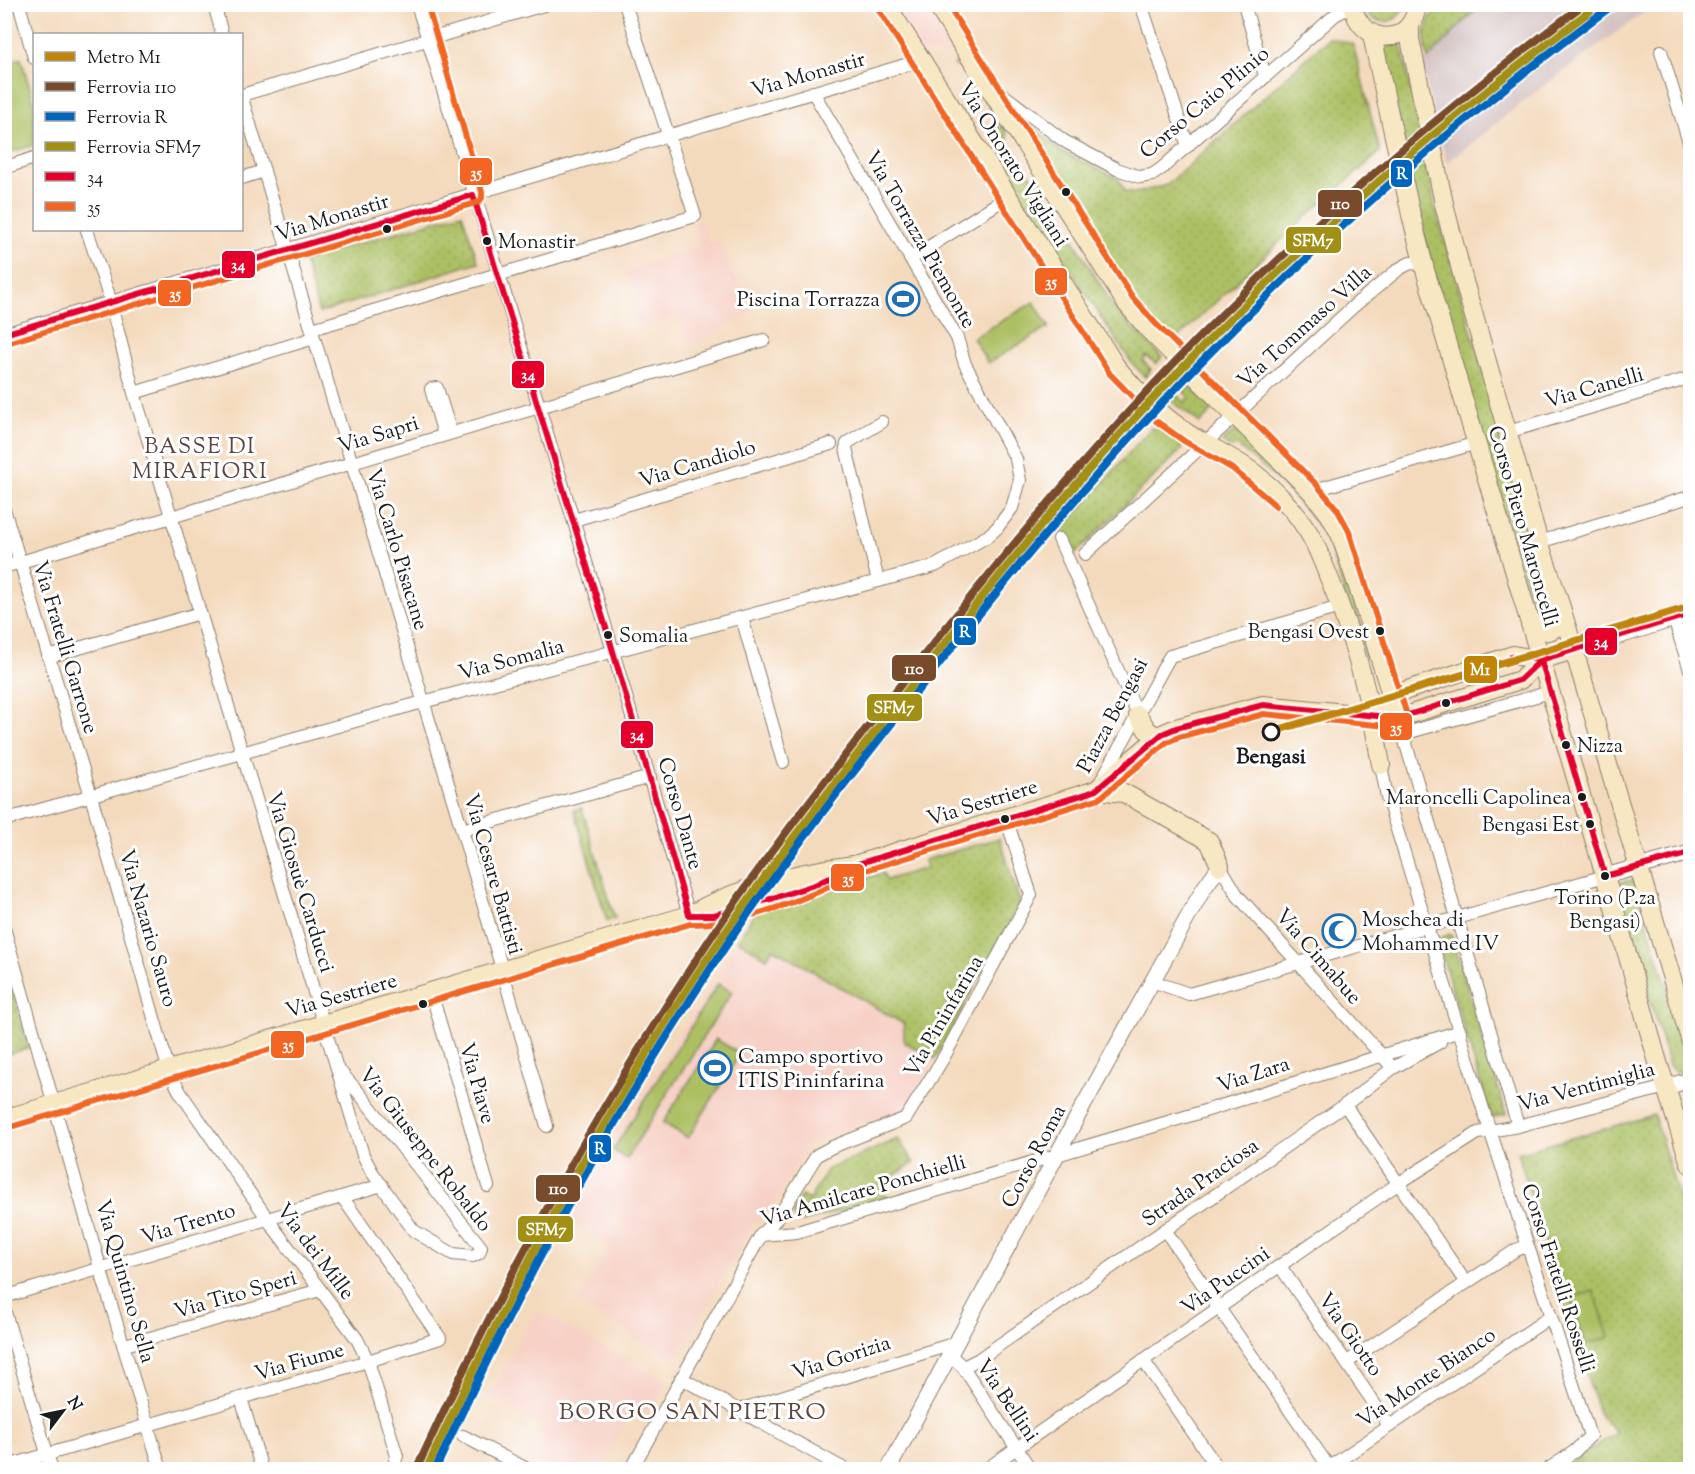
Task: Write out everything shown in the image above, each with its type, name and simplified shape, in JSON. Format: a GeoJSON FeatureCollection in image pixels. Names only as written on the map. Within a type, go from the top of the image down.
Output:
{"type":"FeatureCollection","features":[{"type":"Feature","properties":{"kind":"main road","name":"Via Onorato Vigliani"},"geometry":{"type":"LineString","coordinates":[[886,4],[1117,368],[1131,385],[1162,414],[1188,434],[1238,461],[1295,513],[1317,548],[1341,607]]}},
{"type":"Feature","properties":{"kind":"main road","name":"Via Onorato Vigliani"},"geometry":{"type":"LineString","coordinates":[[936,4],[1125,303],[1196,378],[1311,491],[1329,513],[1340,534],[1392,695]]}},
{"type":"Feature","properties":{"kind":"main road"},"geometry":{"type":"LineString","coordinates":[[1352,5],[1359,24],[1372,35],[1395,35],[1417,12]]}},
{"type":"Feature","properties":{"kind":"main road","name":"Corso Piero Maroncelli"},"geometry":{"type":"LineString","coordinates":[[1417,12],[1410,39],[1444,204],[1463,278],[1539,542],[1574,650],[1690,1039]]}},
{"type":"Feature","properties":{"kind":"main road","name":"Corso Piero Maroncelli"},"geometry":{"type":"LineString","coordinates":[[1372,35],[1424,264],[1690,1164]]}},
{"type":"Feature","properties":{"kind":"main road"},"geometry":{"type":"LineString","coordinates":[[1341,607],[1372,715],[1382,765]]}},
{"type":"Feature","properties":{"kind":"main road"},"geometry":{"type":"LineString","coordinates":[[1528,616],[1536,627],[1548,631],[1557,626],[1562,611]]}},
{"type":"Feature","properties":{"kind":"main road"},"geometry":{"type":"LineString","coordinates":[[1377,737],[1520,680],[1541,660],[1574,650]]}},
{"type":"Feature","properties":{"kind":"main road"},"geometry":{"type":"LineString","coordinates":[[1372,715],[1392,695],[1513,655],[1541,660]]}},
{"type":"Feature","properties":{"kind":"main road"},"geometry":{"type":"LineString","coordinates":[[1382,765],[1400,726],[1392,695]]}},
{"type":"Feature","properties":{"kind":"main road","name":"Piazza Bengasi"},"geometry":{"type":"LineString","coordinates":[[1096,790],[1158,737],[1176,728],[1263,705],[1372,715],[1400,726]]}},
{"type":"Feature","properties":{"kind":"main road"},"geometry":{"type":"LineString","coordinates":[[1137,715],[1147,730],[1158,737]]}},
{"type":"Feature","properties":{"kind":"main road","name":"Via Sestriere"},"geometry":{"type":"LineString","coordinates":[[4,1119],[689,915],[714,908],[774,898],[817,884],[854,865],[1096,790],[1124,793],[1209,841],[1220,866]]}},
{"type":"Feature","properties":{"kind":"main road","name":"Via Sestriere"},"geometry":{"type":"LineString","coordinates":[[714,908],[784,879],[816,869],[854,865]]}},
{"type":"Feature","properties":{"kind":"street"},"geometry":{"type":"LineString","coordinates":[[19,4],[33,54]]}},
{"type":"Feature","properties":{"kind":"street"},"geometry":{"type":"LineString","coordinates":[[213,4],[222,33]]}},
{"type":"Feature","properties":{"kind":"street"},"geometry":{"type":"LineString","coordinates":[[417,4],[473,195],[614,652]]}},
{"type":"Feature","properties":{"kind":"street"},"geometry":{"type":"LineString","coordinates":[[243,97],[547,4]]}},
{"type":"Feature","properties":{"kind":"street"},"geometry":{"type":"LineString","coordinates":[[134,393],[498,274],[695,216],[625,4]]}},
{"type":"Feature","properties":{"kind":"street"},"geometry":{"type":"LineString","coordinates":[[1141,4],[1188,146]]}},
{"type":"Feature","properties":{"kind":"street"},"geometry":{"type":"LineString","coordinates":[[1244,4],[1265,76]]}},
{"type":"Feature","properties":{"kind":"street","name":"Corso Caio Plinio"},"geometry":{"type":"LineString","coordinates":[[985,81],[1064,141],[1117,169],[1140,177],[1152,175],[1188,146],[1335,15],[1352,5]]}},
{"type":"Feature","properties":{"kind":"street"},"geometry":{"type":"LineString","coordinates":[[1661,51],[1690,146]]}},
{"type":"Feature","properties":{"kind":"street","name":"Via Monastir"},"geometry":{"type":"LineString","coordinates":[[4,334],[922,60]]}},
{"type":"Feature","properties":{"kind":"street","name":"Via Torrazza Piemonte"},"geometry":{"type":"LineString","coordinates":[[813,92],[957,338],[965,364],[1016,459],[1020,480],[1012,508]]}},
{"type":"Feature","properties":{"kind":"street","name":"Via Carlo Pisacane"},"geometry":{"type":"LineString","coordinates":[[243,100],[423,702]]}},
{"type":"Feature","properties":{"kind":"street"},"geometry":{"type":"LineString","coordinates":[[4,168],[33,158]]}},
{"type":"Feature","properties":{"kind":"street"},"geometry":{"type":"LineString","coordinates":[[243,178],[264,171]]}},
{"type":"Feature","properties":{"kind":"street"},"geometry":{"type":"LineString","coordinates":[[910,259],[1009,196]]}},
{"type":"Feature","properties":{"kind":"street","name":"Via Giosuè Carducci"},"geometry":{"type":"LineString","coordinates":[[87,231],[323,1023]]}},
{"type":"Feature","properties":{"kind":"street","name":"Via Tommaso Villa"},"geometry":{"type":"LineString","coordinates":[[1085,554],[1355,305],[1399,269],[1410,263],[1424,264]]}},
{"type":"Feature","properties":{"kind":"street","name":"Via Sapri"},"geometry":{"type":"LineString","coordinates":[[4,567],[764,340]]}},
{"type":"Feature","properties":{"kind":"street","name":"Via Canelli"},"geometry":{"type":"LineString","coordinates":[[1508,432],[1690,378]]}},
{"type":"Feature","properties":{"kind":"street"},"geometry":{"type":"LineString","coordinates":[[878,581],[846,448],[850,441],[882,422]]}},
{"type":"Feature","properties":{"kind":"street"},"geometry":{"type":"LineString","coordinates":[[1311,491],[1477,443]]}},
{"type":"Feature","properties":{"kind":"street","name":"Via Candiolo"},"geometry":{"type":"LineString","coordinates":[[574,520],[831,444]]}},
{"type":"Feature","properties":{"kind":"street","name":"Corso Piero Maroncelli"},"geometry":{"type":"LineString","coordinates":[[1539,542],[1686,498]]}},
{"type":"Feature","properties":{"kind":"street","name":"Via Somalia"},"geometry":{"type":"LineString","coordinates":[[4,820],[423,702],[935,566],[988,536],[1012,508]]}},
{"type":"Feature","properties":{"kind":"street","name":"Via Fratelli Garrone"},"geometry":{"type":"LineString","coordinates":[[4,509],[91,796]]}},
{"type":"Feature","properties":{"kind":"street"},"geometry":{"type":"LineString","coordinates":[[1059,539],[1137,715]]}},
{"type":"Feature","properties":{"kind":"street","name":"Piazza Bengasi"},"geometry":{"type":"LineString","coordinates":[[1096,790],[1170,656],[1341,607]]}},
{"type":"Feature","properties":{"kind":"street"},"geometry":{"type":"LineString","coordinates":[[48,657],[200,614]]}},
{"type":"Feature","properties":{"kind":"street"},"geometry":{"type":"LineString","coordinates":[[1574,650],[1690,614]]}},
{"type":"Feature","properties":{"kind":"street"},"geometry":{"type":"LineString","coordinates":[[742,618],[783,762]]}},
{"type":"Feature","properties":{"kind":"street"},"geometry":{"type":"LineString","coordinates":[[1674,619],[1690,670]]}},
{"type":"Feature","properties":{"kind":"street","name":"Corso Dante"},"geometry":{"type":"LineString","coordinates":[[614,652],[689,915]]}},
{"type":"Feature","properties":{"kind":"street"},"geometry":{"type":"LineString","coordinates":[[1518,1126],[1400,726],[1550,692]]}},
{"type":"Feature","properties":{"kind":"street","name":"Via Cesare Battisti"},"geometry":{"type":"LineString","coordinates":[[423,702],[547,1126]]}},
{"type":"Feature","properties":{"kind":"street","name":"Corso Fratelli Rosselli"},"geometry":{"type":"LineString","coordinates":[[1382,765],[1387,797],[1527,1246],[1590,1436],[1575,1451],[1547,1470]]}},
{"type":"Feature","properties":{"kind":"street"},"geometry":{"type":"LineString","coordinates":[[462,830],[650,777]]}},
{"type":"Feature","properties":{"kind":"street","name":"Via Nazario Sauro"},"geometry":{"type":"LineString","coordinates":[[91,796],[169,1071]]}},
{"type":"Feature","properties":{"kind":"street","name":"Via Pininfarina"},"geometry":{"type":"LineString","coordinates":[[761,1235],[779,1216],[817,1155],[906,1118],[944,1057],[1031,895],[1006,818]]}},
{"type":"Feature","properties":{"kind":"street"},"geometry":{"type":"LineString","coordinates":[[1152,981],[1189,994],[1299,961],[1690,853]]}},
{"type":"Feature","properties":{"kind":"street","name":"Via Cimabue"},"geometry":{"type":"LineString","coordinates":[[1220,866],[1238,896],[1299,961],[1392,1068]]}},
{"type":"Feature","properties":{"kind":"street","name":"Corso Roma"},"geometry":{"type":"LineString","coordinates":[[888,1470],[1152,981],[1204,888],[1220,866]]}},
{"type":"Feature","properties":{"kind":"street","name":"Via Quintino Sella"},"geometry":{"type":"LineString","coordinates":[[4,927],[101,1270],[162,1470]]}},
{"type":"Feature","properties":{"kind":"street","name":"Via Piave"},"geometry":{"type":"LineString","coordinates":[[431,992],[488,1186]]}},
{"type":"Feature","properties":{"kind":"street","name":"Via Giuseppe Robaldo"},"geometry":{"type":"LineString","coordinates":[[323,1023],[363,1155],[372,1172],[414,1231],[453,1254],[473,1256],[479,1252],[481,1246],[338,1069]]}},
{"type":"Feature","properties":{"kind":"street","name":"Via Zara"},"geometry":{"type":"LineString","coordinates":[[1058,1154],[1195,1114],[1460,1031]]}},
{"type":"Feature","properties":{"kind":"street","name":"Strada Praciosa"},"geometry":{"type":"LineString","coordinates":[[963,1366],[979,1359],[1165,1230],[1344,1105],[1392,1068],[1460,1031]]}},
{"type":"Feature","properties":{"kind":"street","name":"Via dei Mille"},"geometry":{"type":"LineString","coordinates":[[169,1071],[180,1092],[268,1220],[357,1339],[368,1361],[397,1456],[392,1470]]}},
{"type":"Feature","properties":{"kind":"street","name":"Via Ventimiglia"},"geometry":{"type":"LineString","coordinates":[[1491,1132],[1690,1080]]}},
{"type":"Feature","properties":{"kind":"street"},"geometry":{"type":"LineString","coordinates":[[1344,1105],[1466,1283]]}},
{"type":"Feature","properties":{"kind":"street","name":"Via Puccini"},"geometry":{"type":"LineString","coordinates":[[985,1470],[1015,1447],[1399,1183],[1478,1133],[1491,1132]]}},
{"type":"Feature","properties":{"kind":"street","name":"Via Amilcare Ponchielli"},"geometry":{"type":"LineString","coordinates":[[631,1470],[761,1235],[797,1232],[1058,1154]]}},
{"type":"Feature","properties":{"kind":"street","name":"Via Trento"},"geometry":{"type":"LineString","coordinates":[[4,1297],[382,1185]]}},
{"type":"Feature","properties":{"kind":"street","name":"Via Fiume"},"geometry":{"type":"LineString","coordinates":[[4,1467],[440,1338],[343,1198]]}},
{"type":"Feature","properties":{"kind":"street"},"geometry":{"type":"LineString","coordinates":[[1165,1230],[1328,1469]]}},
{"type":"Feature","properties":{"kind":"street"},"geometry":{"type":"LineString","coordinates":[[1347,1362],[1516,1250],[1527,1246]]}},
{"type":"Feature","properties":{"kind":"street","name":"Via Giotto"},"geometry":{"type":"LineString","coordinates":[[1280,1266],[1389,1425]]}},
{"type":"Feature","properties":{"kind":"street","name":"Via Tito Speri"},"geometry":{"type":"LineString","coordinates":[[125,1345],[320,1290]]}},
{"type":"Feature","properties":{"kind":"street"},"geometry":{"type":"LineString","coordinates":[[4,1309],[52,1470]]}},
{"type":"Feature","properties":{"kind":"street","name":"Via Monte Bianco"},"geometry":{"type":"LineString","coordinates":[[1328,1469],[1389,1425],[1550,1317]]}},
{"type":"Feature","properties":{"kind":"street","name":"Via Bellini"},"geometry":{"type":"LineString","coordinates":[[952,1349],[1031,1470]]}},
{"type":"Feature","properties":{"kind":"street","name":"Via Gorizia"},"geometry":{"type":"LineString","coordinates":[[739,1410],[952,1349]]}},
{"type":"Feature","properties":{"kind":"street"},"geometry":{"type":"LineString","coordinates":[[1143,1360],[1219,1470]]}},
{"type":"Feature","properties":{"kind":"street"},"geometry":{"type":"LineString","coordinates":[[681,1378],[846,1470]]}},
{"type":"Feature","properties":{"kind":"street"},"geometry":{"type":"LineString","coordinates":[[241,1398],[262,1470]]}},
{"type":"Feature","properties":{"kind":"street"},"geometry":{"type":"LineString","coordinates":[[463,1436],[529,1470]]}},
{"type":"Feature","properties":{"kind":"shaded area"},"geometry":{"type":"Polygon","coordinates":[[[892,5],[930,5],[958,48],[945,56],[921,51],[892,5]]]}},
{"type":"Feature","properties":{"kind":"shaded area"},"geometry":{"type":"Polygon","coordinates":[[[1480,5],[1654,5],[1538,90],[1447,163],[1421,63],[1428,59],[1480,5]]]}},
{"type":"Feature","properties":{"kind":"shaded area"},"geometry":{"type":"Polygon","coordinates":[[[701,219],[708,243],[718,242],[753,311],[693,346],[676,315],[639,331],[625,270],[699,247],[693,222],[701,219]]]}},
{"type":"Feature","properties":{"kind":"shaded area"},"geometry":{"type":"Polygon","coordinates":[[[738,940],[767,957],[773,948],[904,1025],[904,1042],[935,1059],[908,1108],[808,1143],[766,1218],[754,1222],[676,1360],[577,1302],[610,1246],[566,1220],[601,1158],[738,940]]]}},
{"type":"Feature","properties":{"kind":"shaded area"},"geometry":{"type":"Polygon","coordinates":[[[535,1310],[667,1381],[649,1414],[634,1407],[601,1469],[549,1469],[525,1457],[541,1426],[488,1397],[535,1310]]]}},
{"type":"Feature","properties":{"kind":"green space"},"geometry":{"type":"Polygon","coordinates":[[[1364,4],[1404,5],[1395,18],[1381,21],[1370,17],[1364,4]]]}},
{"type":"Feature","properties":{"kind":"green space"},"geometry":{"type":"Polygon","coordinates":[[[1438,5],[1480,5],[1428,59],[1425,43],[1426,30],[1438,5]]]}},
{"type":"Feature","properties":{"kind":"green space"},"geometry":{"type":"Polygon","coordinates":[[[1329,38],[1353,44],[1380,152],[1308,215],[1167,348],[985,81],[1060,151],[1118,178],[1125,191],[1136,193],[1167,185],[1329,38]]]}},
{"type":"Feature","properties":{"kind":"green space"},"geometry":{"type":"Polygon","coordinates":[[[1401,43],[1435,207],[1552,606],[1534,611],[1429,258],[1382,47],[1401,43]]]}},
{"type":"Feature","properties":{"kind":"green space"},"geometry":{"type":"Polygon","coordinates":[[[965,57],[1006,129],[1008,144],[1003,148],[996,145],[992,126],[1003,128],[965,69],[954,65],[965,57]]]}},
{"type":"Feature","properties":{"kind":"green space"},"geometry":{"type":"Polygon","coordinates":[[[21,58],[33,99],[33,145],[5,154],[5,63],[21,58]]]}},
{"type":"Feature","properties":{"kind":"green space"},"geometry":{"type":"Polygon","coordinates":[[[1013,152],[1046,194],[1110,301],[1125,320],[1162,357],[1156,364],[1146,356],[1143,361],[1151,369],[1145,377],[1132,363],[1027,201],[1022,203],[1003,171],[1002,156],[1013,152]]]}},
{"type":"Feature","properties":{"kind":"green space"},"geometry":{"type":"Polygon","coordinates":[[[462,213],[478,262],[319,313],[304,260],[462,213]]]}},
{"type":"Feature","properties":{"kind":"green space"},"geometry":{"type":"Polygon","coordinates":[[[1034,302],[1049,327],[988,363],[973,338],[1034,302]]]}},
{"type":"Feature","properties":{"kind":"green space"},"geometry":{"type":"Polygon","coordinates":[[[1189,385],[1213,410],[1200,423],[1172,401],[1177,395],[1185,402],[1189,397],[1183,391],[1189,385]]]}},
{"type":"Feature","properties":{"kind":"green space"},"geometry":{"type":"Polygon","coordinates":[[[1162,420],[1184,438],[1181,450],[1076,553],[1062,529],[1151,428],[1154,429],[1162,420]]]}},
{"type":"Feature","properties":{"kind":"green space"},"geometry":{"type":"Polygon","coordinates":[[[1236,430],[1315,509],[1328,527],[1372,656],[1365,658],[1325,533],[1267,470],[1237,446],[1231,448],[1222,442],[1236,430]]]}},
{"type":"Feature","properties":{"kind":"green space"},"geometry":{"type":"Polygon","coordinates":[[[582,808],[615,919],[607,921],[574,810],[582,808]]]}},
{"type":"Feature","properties":{"kind":"green space"},"geometry":{"type":"Polygon","coordinates":[[[1000,838],[1020,903],[935,1059],[904,1042],[904,1024],[773,948],[767,958],[738,940],[755,912],[883,873],[886,880],[926,868],[924,860],[1000,838]]]}},
{"type":"Feature","properties":{"kind":"green space"},"geometry":{"type":"Polygon","coordinates":[[[1632,881],[1636,886],[1688,1056],[1687,1066],[1678,1072],[1669,1065],[1617,890],[1622,882],[1632,881]]]}},
{"type":"Feature","properties":{"kind":"green space"},"geometry":{"type":"Polygon","coordinates":[[[1451,934],[1506,1114],[1491,1118],[1437,939],[1451,934]]]}},
{"type":"Feature","properties":{"kind":"green space"},"geometry":{"type":"Polygon","coordinates":[[[7,974],[29,1048],[5,1055],[5,1030],[7,1029],[4,1021],[4,975],[7,974]]]}},
{"type":"Feature","properties":{"kind":"green space"},"geometry":{"type":"Polygon","coordinates":[[[718,984],[732,992],[626,1159],[613,1150],[718,984]]]}},
{"type":"Feature","properties":{"kind":"green space"},"geometry":{"type":"Polygon","coordinates":[[[716,1039],[740,1054],[688,1138],[663,1123],[716,1039]]]}},
{"type":"Feature","properties":{"kind":"green space"},"geometry":{"type":"Polygon","coordinates":[[[1654,1115],[1690,1235],[1690,1469],[1562,1469],[1617,1432],[1600,1416],[1559,1291],[1518,1153],[1654,1115]]]}},
{"type":"Feature","properties":{"kind":"green space"},"geometry":{"type":"Polygon","coordinates":[[[898,1139],[914,1163],[879,1185],[887,1197],[802,1222],[794,1218],[794,1209],[801,1196],[809,1200],[828,1169],[898,1139]]]}},
{"type":"Feature","properties":{"kind":"green space"},"geometry":{"type":"Polygon","coordinates":[[[1594,1291],[1609,1337],[1586,1344],[1571,1298],[1594,1291]]]}},
{"type":"Feature","properties":{"kind":"metro line","name":"M1"},"geometry":{"type":"LineString","coordinates":[[1271,732],[1690,607]]}},
{"type":"Feature","properties":{"kind":"rail line","name":"110"},"geometry":{"type":"LineString","coordinates":[[416,1470],[510,1278],[578,1152],[651,1029],[771,852],[917,664],[1076,472],[1142,397],[1224,313],[1322,219],[1424,130],[1584,4]]}},
{"type":"Feature","properties":{"kind":"rail line","name":"R"},"geometry":{"type":"LineString","coordinates":[[435,1470],[465,1405],[563,1214],[634,1089],[672,1028],[736,931],[787,860],[867,754],[955,644],[1090,483],[1160,405],[1245,318],[1398,177],[1504,88],[1614,4]]}},
{"type":"Feature","properties":{"kind":"rail line","name":"SFM7"},"geometry":{"type":"LineString","coordinates":[[426,1470],[456,1405],[553,1215],[660,1031],[699,971],[781,855],[925,668],[1084,476],[1150,402],[1231,318],[1380,180],[1483,94],[1590,11]]}},
{"type":"Feature","properties":{"kind":"transit line","name":"35"},"geometry":{"type":"LineString","coordinates":[[7,343],[479,202],[482,192],[427,4]]}},
{"type":"Feature","properties":{"kind":"transit line","name":"35"},"geometry":{"type":"LineString","coordinates":[[7,1128],[690,924],[732,920],[776,908],[819,892],[857,873],[1100,798],[1167,742],[1179,737],[1264,714],[1397,727],[1405,724],[1407,715],[1349,531],[1337,509],[1317,485],[1155,323],[1133,298],[947,4]]}},
{"type":"Feature","properties":{"kind":"transit line","name":"35"},"geometry":{"type":"LineString","coordinates":[[878,9],[1110,374],[1156,421],[1184,441],[1233,469],[1276,506]]}},
{"type":"Feature","properties":{"kind":"transit line","name":"34"},"geometry":{"type":"LineString","coordinates":[[473,195],[610,641],[689,915]]}},
{"type":"Feature","properties":{"kind":"transit line","name":"34"},"geometry":{"type":"LineString","coordinates":[[4,334],[473,195]]}},
{"type":"Feature","properties":{"kind":"transit line","name":"34"},"geometry":{"type":"LineString","coordinates":[[1511,656],[1541,660],[1690,614]]}},
{"type":"Feature","properties":{"kind":"transit line","name":"34"},"geometry":{"type":"LineString","coordinates":[[1541,660],[1605,876]]}},
{"type":"Feature","properties":{"kind":"transit line","name":"34"},"geometry":{"type":"LineString","coordinates":[[689,915],[714,915],[774,898],[817,884],[854,865],[1089,793],[1096,790],[1162,734],[1176,728],[1263,705],[1398,718],[1520,680],[1541,660]]}},
{"type":"Feature","properties":{"kind":"transit line","name":"34"},"geometry":{"type":"LineString","coordinates":[[1605,876],[1690,853]]}},
{"type":"Feature","properties":{"kind":"place","name":"Monastir"},"geometry":{"type":"Point","coordinates":[487,241]}},
{"type":"Feature","properties":{"kind":"place","name":"Piscina Torrazza"},"geometry":{"type":"Point","coordinates":[903,299]}},
{"type":"Feature","properties":{"kind":"place","name":"Bengasi Ovest"},"geometry":{"type":"Point","coordinates":[1380,631]}},
{"type":"Feature","properties":{"kind":"place","name":"Somalia"},"geometry":{"type":"Point","coordinates":[608,635]}},
{"type":"Feature","properties":{"kind":"place","name":"Bengasi"},"geometry":{"type":"Point","coordinates":[1271,732]}},
{"type":"Feature","properties":{"kind":"place","name":"Nizza"},"geometry":{"type":"Point","coordinates":[1566,745]}},
{"type":"Feature","properties":{"kind":"place","name":"Maroncelli Capolinea"},"geometry":{"type":"Point","coordinates":[1582,797]}},
{"type":"Feature","properties":{"kind":"place","name":"Bengasi Est"},"geometry":{"type":"Point","coordinates":[1590,824]}},
{"type":"Feature","properties":{"kind":"place","name":"Torino (P.za Bengasi)"},"geometry":{"type":"Point","coordinates":[1605,876]}},
{"type":"Feature","properties":{"kind":"place","name":"Moschea di Mohammed IV"},"geometry":{"type":"Point","coordinates":[1339,931]}},
{"type":"Feature","properties":{"kind":"place","name":"Campo sportivo ITIS Pininfarina"},"geometry":{"type":"Point","coordinates":[715,1068]}},
{"type":"Feature","properties":{"kind":"district","name":"BASSE DI MIRAFIORI"},"geometry":{"type":"Point","coordinates":[200,458]}},
{"type":"Feature","properties":{"kind":"district","name":"BORGO SAN PIETRO"},"geometry":{"type":"Point","coordinates":[693,1411]}}]}
